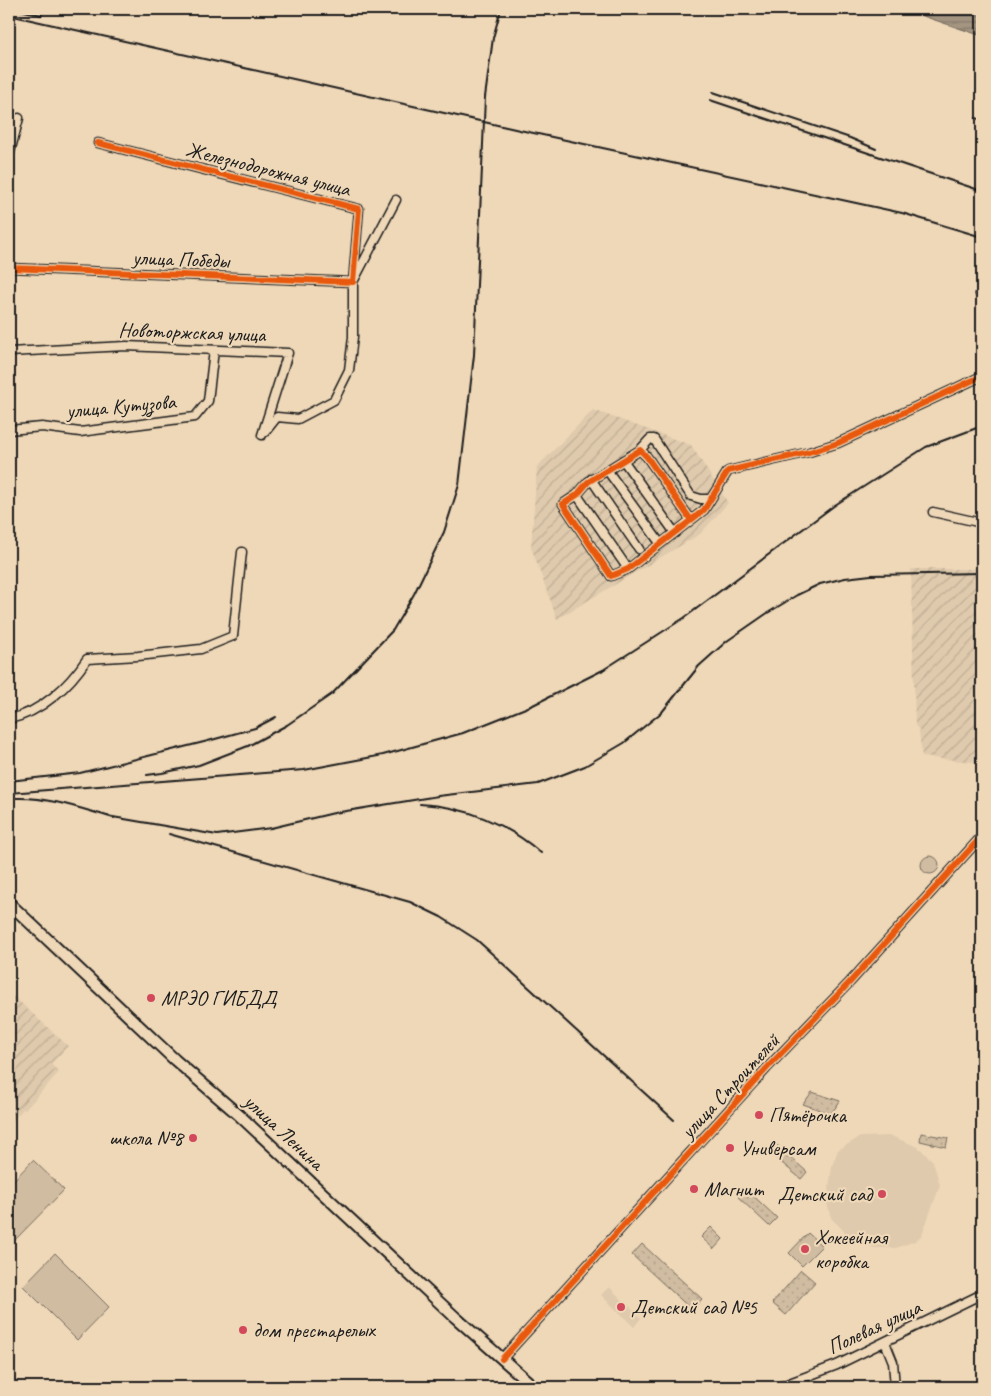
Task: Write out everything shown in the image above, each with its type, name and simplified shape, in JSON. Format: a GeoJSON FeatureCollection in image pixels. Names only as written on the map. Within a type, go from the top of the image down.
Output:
{"type":"FeatureCollection","features":[{"type":"Feature","properties":{"kind":"main road","name":"улица Ленина"},"geometry":{"type":"LineString","coordinates":[[9,904],[175,1060],[240,1116],[455,1317],[534,1387]]}},
{"type":"Feature","properties":{"kind":"street"},"geometry":{"type":"LineString","coordinates":[[9,156],[19,118]]}},
{"type":"Feature","properties":{"kind":"street","name":"Железнодорожная улица"},"geometry":{"type":"LineString","coordinates":[[98,143],[359,209],[353,282]]}},
{"type":"Feature","properties":{"kind":"street"},"geometry":{"type":"LineString","coordinates":[[353,282],[396,200]]}},
{"type":"Feature","properties":{"kind":"street","name":"улица Победы"},"geometry":{"type":"LineString","coordinates":[[9,268],[353,282]]}},
{"type":"Feature","properties":{"kind":"street","name":"Новоторжская улица"},"geometry":{"type":"LineString","coordinates":[[9,352],[126,346],[288,353],[262,436],[277,417],[298,419],[334,400],[349,370],[353,337],[353,282]]}},
{"type":"Feature","properties":{"kind":"street","name":"улица Кутузова"},"geometry":{"type":"LineString","coordinates":[[9,430],[42,427],[80,432],[195,417],[208,401],[214,350]]}},
{"type":"Feature","properties":{"kind":"street"},"geometry":{"type":"LineString","coordinates":[[711,499],[701,500],[691,496],[654,439],[650,440],[640,450],[592,479],[577,495],[563,504],[610,576],[628,569],[704,510],[711,499],[728,471],[809,452],[838,443],[982,376]]}},
{"type":"Feature","properties":{"kind":"street"},"geometry":{"type":"LineString","coordinates":[[640,450],[691,520]]}},
{"type":"Feature","properties":{"kind":"street"},"geometry":{"type":"LineString","coordinates":[[623,460],[675,533]]}},
{"type":"Feature","properties":{"kind":"street"},"geometry":{"type":"LineString","coordinates":[[607,470],[657,539]]}},
{"type":"Feature","properties":{"kind":"street"},"geometry":{"type":"LineString","coordinates":[[592,479],[639,549]]}},
{"type":"Feature","properties":{"kind":"street"},"geometry":{"type":"LineString","coordinates":[[577,495],[628,569]]}},
{"type":"Feature","properties":{"kind":"street"},"geometry":{"type":"LineString","coordinates":[[933,512],[982,523]]}},
{"type":"Feature","properties":{"kind":"street"},"geometry":{"type":"LineString","coordinates":[[9,719],[45,704],[78,674],[87,659],[202,649],[233,636],[242,552]]}},
{"type":"Feature","properties":{"kind":"street","name":"улица Строителей"},"geometry":{"type":"LineString","coordinates":[[502,1359],[767,1068],[850,982],[982,836]]}},
{"type":"Feature","properties":{"kind":"street","name":"Полевая улица"},"geometry":{"type":"LineString","coordinates":[[779,1387],[837,1365],[982,1294]]}},
{"type":"Feature","properties":{"kind":"street"},"geometry":{"type":"LineString","coordinates":[[885,1342],[893,1362],[895,1387]]}},
{"type":"Feature","properties":{"kind":"shaded area"},"geometry":{"type":"Polygon","coordinates":[[[920,9],[982,10],[982,36],[920,15],[920,9]]]}},
{"type":"Feature","properties":{"kind":"shaded area"},"geometry":{"type":"Polygon","coordinates":[[[593,410],[691,445],[728,503],[700,534],[557,619],[531,547],[537,467],[593,410]]]}},
{"type":"Feature","properties":{"kind":"shaded area"},"geometry":{"type":"Polygon","coordinates":[[[977,566],[982,566],[982,763],[922,757],[919,730],[915,725],[911,569],[976,569],[977,566]]]}},
{"type":"Feature","properties":{"kind":"shaded area"},"geometry":{"type":"Polygon","coordinates":[[[930,856],[936,859],[939,865],[936,871],[930,874],[924,871],[921,865],[924,859],[930,856]]]}},
{"type":"Feature","properties":{"kind":"shaded area"},"geometry":{"type":"Polygon","coordinates":[[[9,992],[68,1046],[51,1064],[59,1072],[9,1125],[9,992]]]}},
{"type":"Feature","properties":{"kind":"shaded area"},"geometry":{"type":"Polygon","coordinates":[[[812,1092],[840,1101],[831,1114],[803,1104],[812,1092]]]}},
{"type":"Feature","properties":{"kind":"shaded area"},"geometry":{"type":"Polygon","coordinates":[[[921,1133],[948,1138],[946,1147],[920,1141],[921,1133]]]}},
{"type":"Feature","properties":{"kind":"shaded area","name":"Детский сад"},"geometry":{"type":"Polygon","coordinates":[[[891,1136],[918,1147],[933,1161],[940,1185],[922,1235],[915,1241],[896,1248],[874,1248],[850,1237],[831,1218],[827,1203],[832,1166],[838,1150],[860,1137],[891,1136]]]}},
{"type":"Feature","properties":{"kind":"shaded area"},"geometry":{"type":"Polygon","coordinates":[[[777,1145],[807,1172],[801,1179],[770,1153],[777,1145]]]}},
{"type":"Feature","properties":{"kind":"shaded area"},"geometry":{"type":"Polygon","coordinates":[[[33,1160],[64,1190],[9,1246],[9,1185],[33,1160]]]}},
{"type":"Feature","properties":{"kind":"shaded area"},"geometry":{"type":"Polygon","coordinates":[[[746,1189],[777,1218],[769,1226],[738,1197],[746,1189]]]}},
{"type":"Feature","properties":{"kind":"shaded area"},"geometry":{"type":"Polygon","coordinates":[[[711,1227],[723,1239],[714,1249],[701,1237],[711,1227]]]}},
{"type":"Feature","properties":{"kind":"shaded area","name":"Хокеейная коробка"},"geometry":{"type":"Polygon","coordinates":[[[808,1233],[822,1246],[802,1266],[789,1253],[808,1233]]]}},
{"type":"Feature","properties":{"kind":"shaded area"},"geometry":{"type":"Polygon","coordinates":[[[642,1244],[702,1299],[692,1310],[632,1255],[642,1244]]]}},
{"type":"Feature","properties":{"kind":"shaded area"},"geometry":{"type":"Polygon","coordinates":[[[55,1253],[109,1307],[77,1340],[23,1286],[55,1253]]]}},
{"type":"Feature","properties":{"kind":"shaded area"},"geometry":{"type":"Polygon","coordinates":[[[801,1270],[815,1282],[786,1315],[772,1303],[801,1270]]]}},
{"type":"Feature","properties":{"kind":"shaded area","name":"Детский сад №5"},"geometry":{"type":"Polygon","coordinates":[[[609,1287],[641,1318],[634,1327],[601,1295],[609,1287]]]}},
{"type":"Feature","properties":{"kind":"railway"},"geometry":{"type":"LineString","coordinates":[[15,9],[42,15]]}},
{"type":"Feature","properties":{"kind":"railway"},"geometry":{"type":"LineString","coordinates":[[147,775],[199,765],[248,746],[287,725],[332,694],[393,630],[414,594],[444,532],[459,485],[474,355],[485,97],[493,38],[501,9]]}},
{"type":"Feature","properties":{"kind":"railway"},"geometry":{"type":"LineString","coordinates":[[9,15],[515,129],[902,213],[982,237]]}},
{"type":"Feature","properties":{"kind":"railway"},"geometry":{"type":"LineString","coordinates":[[713,92],[850,138],[876,149]]}},
{"type":"Feature","properties":{"kind":"railway"},"geometry":{"type":"LineString","coordinates":[[710,100],[982,191]]}},
{"type":"Feature","properties":{"kind":"railway"},"geometry":{"type":"LineString","coordinates":[[976,118],[982,120]]}},
{"type":"Feature","properties":{"kind":"railway"},"geometry":{"type":"LineString","coordinates":[[9,793],[304,770],[383,755],[463,733],[533,705],[603,670],[684,618],[835,505],[926,447],[982,426]]}},
{"type":"Feature","properties":{"kind":"railway"},"geometry":{"type":"LineString","coordinates":[[107,816],[217,835],[271,828],[334,813],[438,796],[538,784],[585,766],[624,743],[662,712],[699,666],[727,641],[766,614],[797,595],[820,584],[845,578],[871,575],[982,573]]}},
{"type":"Feature","properties":{"kind":"railway"},"geometry":{"type":"LineString","coordinates":[[9,781],[80,773],[255,728],[276,717]]}},
{"type":"Feature","properties":{"kind":"railway"},"geometry":{"type":"LineString","coordinates":[[16,798],[41,799],[78,807],[114,818]]}},
{"type":"Feature","properties":{"kind":"railway"},"geometry":{"type":"LineString","coordinates":[[420,804],[453,808],[485,818],[514,833],[541,853]]}},
{"type":"Feature","properties":{"kind":"railway"},"geometry":{"type":"LineString","coordinates":[[169,834],[410,902],[441,917],[477,940],[674,1120]]}},
{"type":"Feature","properties":{"kind":"cycle path"},"geometry":{"type":"LineString","coordinates":[[9,268],[353,282],[359,209],[98,143]]}},
{"type":"Feature","properties":{"kind":"cycle path"},"geometry":{"type":"LineString","coordinates":[[691,520],[647,457],[640,450],[588,482],[577,495],[563,504],[611,576],[628,569],[704,510],[728,471],[809,452],[838,443],[982,376]]}},
{"type":"Feature","properties":{"kind":"cycle path"},"geometry":{"type":"LineString","coordinates":[[502,1359],[767,1068],[850,982],[982,836]]}},
{"type":"Feature","properties":{"kind":"place","name":"МРЭО ГИБДД"},"geometry":{"type":"Point","coordinates":[151,998]}},
{"type":"Feature","properties":{"kind":"place","name":"Пятёрочка"},"geometry":{"type":"Point","coordinates":[759,1115]}},
{"type":"Feature","properties":{"kind":"place","name":"школа №8"},"geometry":{"type":"Point","coordinates":[193,1138]}},
{"type":"Feature","properties":{"kind":"place","name":"Универсам"},"geometry":{"type":"Point","coordinates":[730,1148]}},
{"type":"Feature","properties":{"kind":"place","name":"Магнит"},"geometry":{"type":"Point","coordinates":[694,1189]}},
{"type":"Feature","properties":{"kind":"place","name":"Детский сад"},"geometry":{"type":"Point","coordinates":[882,1194]}},
{"type":"Feature","properties":{"kind":"place","name":"Хокеейная коробка"},"geometry":{"type":"Point","coordinates":[805,1249]}},
{"type":"Feature","properties":{"kind":"place","name":"Детский сад №5"},"geometry":{"type":"Point","coordinates":[621,1307]}},
{"type":"Feature","properties":{"kind":"place","name":"дом престарелых"},"geometry":{"type":"Point","coordinates":[243,1330]}}]}
